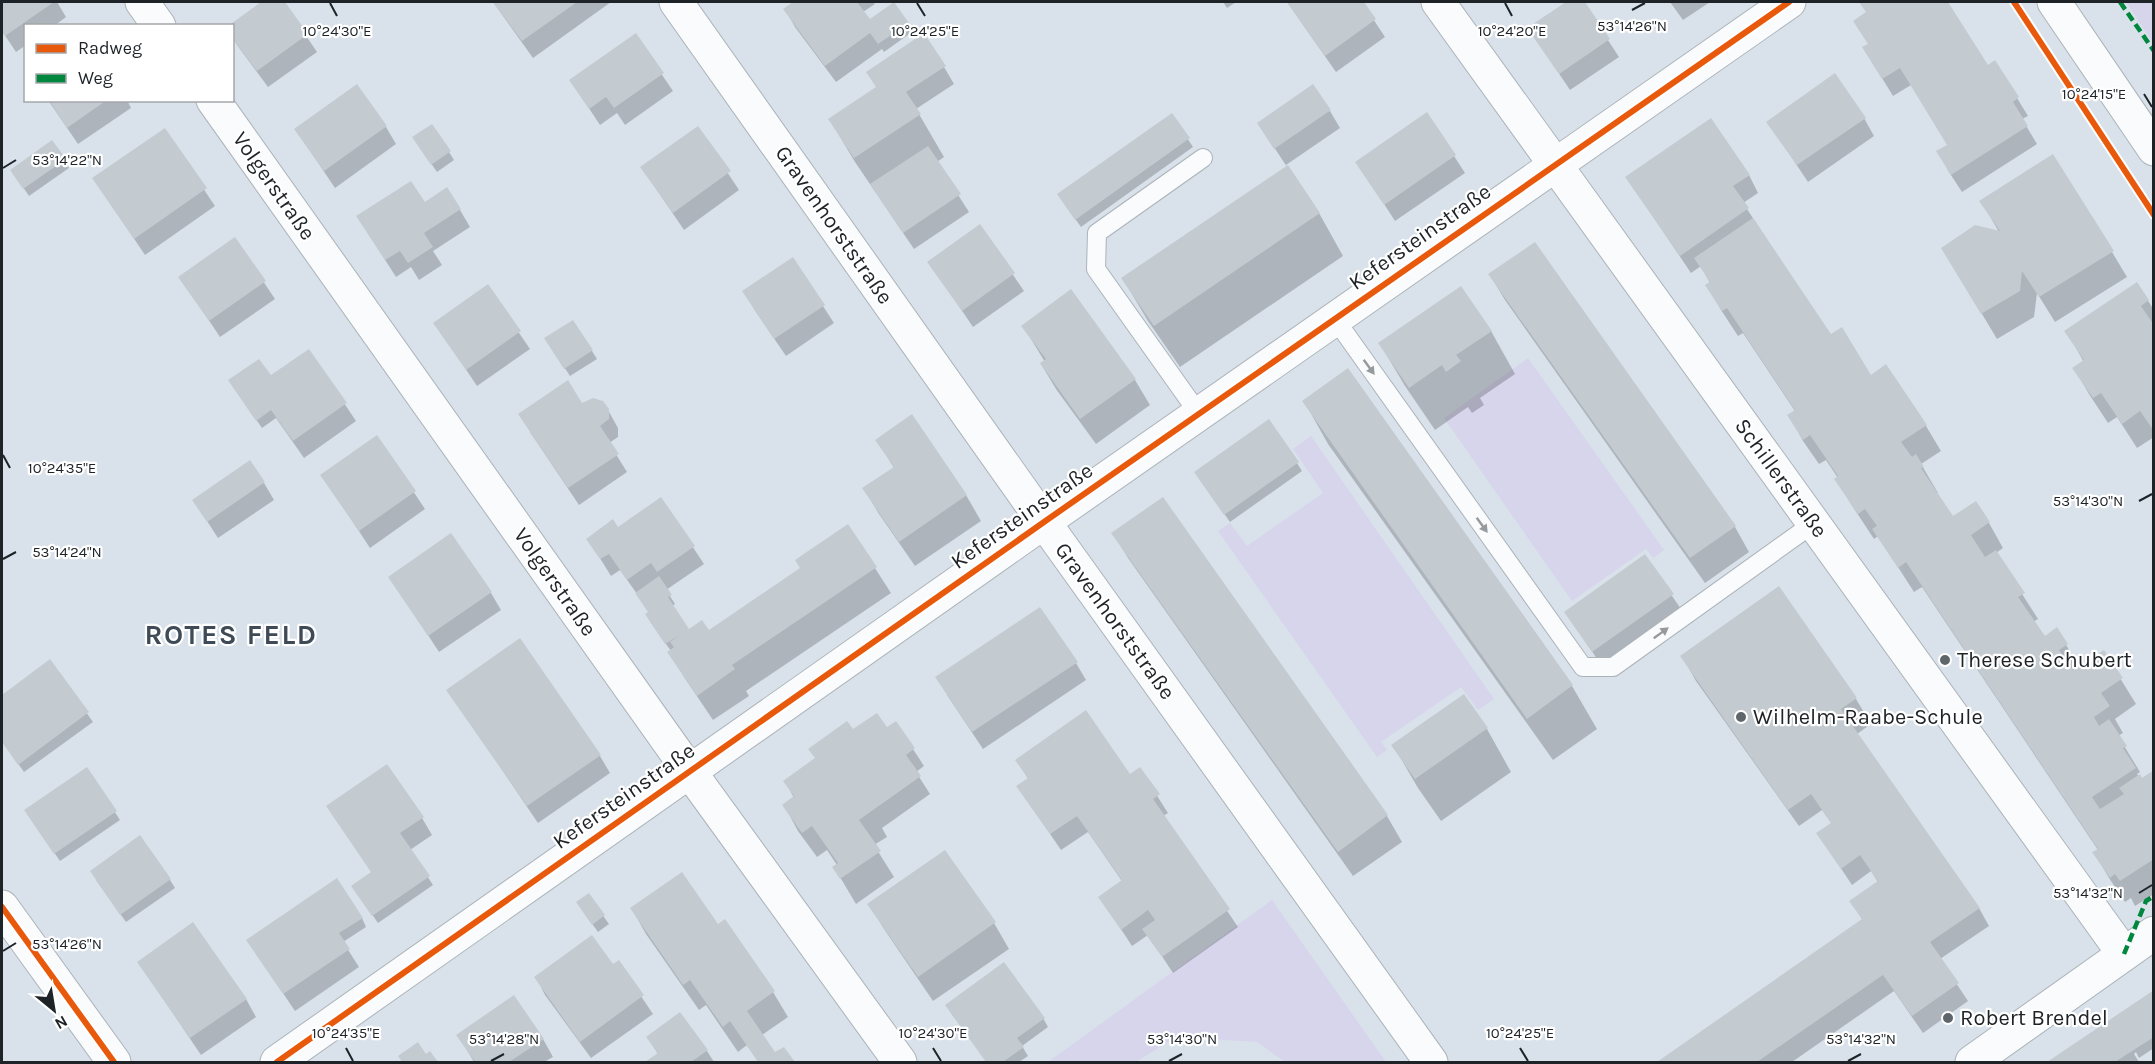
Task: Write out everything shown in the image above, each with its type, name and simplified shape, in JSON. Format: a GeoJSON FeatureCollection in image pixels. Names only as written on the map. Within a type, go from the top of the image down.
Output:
{"type":"FeatureCollection","features":[{"type":"Feature","properties":{"kind":"street"},"geometry":{"type":"LineString","coordinates":[[142,2],[158,24]]}},
{"type":"Feature","properties":{"kind":"street","name":"Gravenhorststraße"},"geometry":{"type":"LineString","coordinates":[[676,2],[1044,522],[1431,1062]]}},
{"type":"Feature","properties":{"kind":"street","name":"Schillerstraße"},"geometry":{"type":"LineString","coordinates":[[1438,2],[2124,954]]}},
{"type":"Feature","properties":{"kind":"street","name":"Kefersteinstraße"},"geometry":{"type":"LineString","coordinates":[[277,1062],[1044,522],[1789,2]]}},
{"type":"Feature","properties":{"kind":"street"},"geometry":{"type":"LineString","coordinates":[[2054,2],[2154,149]]}},
{"type":"Feature","properties":{"kind":"street","name":"Volgerstraße"},"geometry":{"type":"LineString","coordinates":[[214,102],[690,772],[900,1062]]}},
{"type":"Feature","properties":{"kind":"street"},"geometry":{"type":"LineString","coordinates":[[2,907],[114,1062]]}},
{"type":"Feature","properties":{"kind":"street"},"geometry":{"type":"LineString","coordinates":[[1972,1062],[2154,933]]}},
{"type":"Feature","properties":{"kind":"lane"},"geometry":{"type":"LineString","coordinates":[[1199,414],[1096,268],[1097,233],[1203,158]]}},
{"type":"Feature","properties":{"kind":"lane"},"geometry":{"type":"LineString","coordinates":[[1335,319],[1583,667],[1613,668],[1814,524]]}},
{"type":"Feature","properties":{"kind":"shaded area"},"geometry":{"type":"Polygon","coordinates":[[[2126,2],[2153,2],[2153,43],[2126,2]]]}},
{"type":"Feature","properties":{"kind":"shaded area"},"geometry":{"type":"Polygon","coordinates":[[[1528,358],[1664,550],[1653,558],[1646,549],[1572,601],[1444,418],[1528,358]]]}},
{"type":"Feature","properties":{"kind":"shaded area"},"geometry":{"type":"Polygon","coordinates":[[[1311,436],[1494,699],[1478,710],[1461,687],[1381,742],[1387,750],[1377,757],[1218,531],[1230,523],[1247,546],[1323,493],[1293,449],[1311,436]]]}},
{"type":"Feature","properties":{"kind":"shaded area"},"geometry":{"type":"Polygon","coordinates":[[[1272,900],[1386,1062],[1285,1062],[1257,1042],[1176,1037],[1136,1062],[1048,1062],[1272,900]]]}},
{"type":"Feature","properties":{"kind":"building"},"geometry":{"type":"Polygon","coordinates":[[[2,2],[54,2],[5,36],[2,30],[2,2]]]}},
{"type":"Feature","properties":{"kind":"building"},"geometry":{"type":"Polygon","coordinates":[[[261,2],[285,2],[308,34],[257,71],[234,41],[234,24],[231,24],[261,2]]]}},
{"type":"Feature","properties":{"kind":"building"},"geometry":{"type":"Polygon","coordinates":[[[493,2],[577,2],[522,41],[493,2]]]}},
{"type":"Feature","properties":{"kind":"building"},"geometry":{"type":"Polygon","coordinates":[[[793,2],[857,2],[870,19],[894,2],[909,23],[878,44],[870,33],[825,66],[783,9],[793,2]]]}},
{"type":"Feature","properties":{"kind":"building"},"geometry":{"type":"Polygon","coordinates":[[[1287,2],[1364,2],[1376,19],[1325,56],[1287,2]]]}},
{"type":"Feature","properties":{"kind":"building"},"geometry":{"type":"Polygon","coordinates":[[[1566,2],[1585,2],[1610,39],[1559,74],[1527,28],[1566,2]]]}},
{"type":"Feature","properties":{"kind":"building"},"geometry":{"type":"Polygon","coordinates":[[[1859,2],[1948,2],[1988,65],[1995,60],[2019,97],[2013,102],[2028,126],[1951,175],[1936,151],[1947,145],[1900,68],[1882,79],[1862,47],[1868,44],[1853,21],[1866,12],[1859,2]]]}},
{"type":"Feature","properties":{"kind":"building"},"geometry":{"type":"Polygon","coordinates":[[[636,33],[664,73],[614,108],[606,97],[589,109],[569,80],[636,33]]]}},
{"type":"Feature","properties":{"kind":"building"},"geometry":{"type":"Polygon","coordinates":[[[924,33],[946,66],[906,92],[921,114],[854,158],[828,119],[876,87],[866,72],[924,33]]]}},
{"type":"Feature","properties":{"kind":"building"},"geometry":{"type":"Polygon","coordinates":[[[1835,73],[1866,118],[1797,165],[1766,122],[1835,73]]]}},
{"type":"Feature","properties":{"kind":"building"},"geometry":{"type":"Polygon","coordinates":[[[357,84],[387,126],[324,171],[294,129],[357,84]]]}},
{"type":"Feature","properties":{"kind":"building"},"geometry":{"type":"Polygon","coordinates":[[[1313,84],[1331,110],[1274,149],[1257,123],[1313,84]]]}},
{"type":"Feature","properties":{"kind":"building"},"geometry":{"type":"Polygon","coordinates":[[[50,102],[104,102],[67,128],[50,102]]]}},
{"type":"Feature","properties":{"kind":"building"},"geometry":{"type":"Polygon","coordinates":[[[1427,112],[1456,155],[1384,205],[1355,162],[1427,112]]]}},
{"type":"Feature","properties":{"kind":"building"},"geometry":{"type":"Polygon","coordinates":[[[1172,113],[1190,138],[1075,220],[1057,194],[1172,113]]]}},
{"type":"Feature","properties":{"kind":"building"},"geometry":{"type":"Polygon","coordinates":[[[1711,118],[1750,175],[1733,186],[1749,208],[1680,256],[1625,177],[1711,118]]]}},
{"type":"Feature","properties":{"kind":"building"},"geometry":{"type":"Polygon","coordinates":[[[432,124],[451,151],[431,165],[412,137],[432,124]]]}},
{"type":"Feature","properties":{"kind":"building"},"geometry":{"type":"Polygon","coordinates":[[[698,126],[731,171],[673,213],[640,167],[698,126]]]}},
{"type":"Feature","properties":{"kind":"building"},"geometry":{"type":"Polygon","coordinates":[[[165,128],[207,188],[134,239],[92,178],[165,128]]]}},
{"type":"Feature","properties":{"kind":"building"},"geometry":{"type":"Polygon","coordinates":[[[52,140],[66,159],[23,189],[10,170],[52,140]]]}},
{"type":"Feature","properties":{"kind":"building"},"geometry":{"type":"Polygon","coordinates":[[[928,146],[961,194],[903,233],[870,184],[928,146]]]}},
{"type":"Feature","properties":{"kind":"building"},"geometry":{"type":"Polygon","coordinates":[[[2053,154],[2114,251],[2039,297],[2022,271],[2020,291],[1981,314],[1941,248],[1975,225],[2000,231],[1979,201],[2053,154]]]}},
{"type":"Feature","properties":{"kind":"building"},"geometry":{"type":"Polygon","coordinates":[[[1288,165],[1320,213],[1154,326],[1121,278],[1288,165]]]}},
{"type":"Feature","properties":{"kind":"building"},"geometry":{"type":"Polygon","coordinates":[[[411,181],[425,202],[447,187],[461,209],[424,233],[433,247],[408,263],[400,251],[385,260],[356,216],[411,181]]]}},
{"type":"Feature","properties":{"kind":"building"},"geometry":{"type":"Polygon","coordinates":[[[1753,218],[1831,334],[1842,327],[1871,375],[1886,364],[1927,425],[1901,442],[1912,457],[1916,454],[1924,467],[1921,468],[1953,516],[1976,501],[1990,522],[1971,535],[1985,557],[1996,550],[2025,593],[2018,597],[2045,636],[2057,627],[2068,644],[2059,650],[2073,670],[2104,650],[2123,678],[2101,693],[2110,706],[2094,717],[2099,726],[2109,719],[2127,746],[2123,748],[2136,768],[2092,797],[2100,809],[2124,794],[2119,788],[2140,774],[2142,778],[2154,770],[2154,859],[2120,881],[2115,874],[2110,878],[2092,852],[2098,849],[1906,562],[1898,568],[1872,529],[1877,526],[1865,509],[1858,514],[1834,479],[1838,476],[1810,435],[1803,440],[1787,415],[1795,410],[1727,308],[1722,311],[1705,285],[1710,282],[1694,258],[1753,218]]]}},
{"type":"Feature","properties":{"kind":"building"},"geometry":{"type":"Polygon","coordinates":[[[980,224],[1015,273],[962,311],[927,262],[980,224]]]}},
{"type":"Feature","properties":{"kind":"building"},"geometry":{"type":"Polygon","coordinates":[[[235,237],[266,281],[209,321],[178,277],[235,237]]]}},
{"type":"Feature","properties":{"kind":"building"},"geometry":{"type":"Polygon","coordinates":[[[1535,242],[1736,526],[1690,558],[1488,274],[1535,242]]]}},
{"type":"Feature","properties":{"kind":"building"},"geometry":{"type":"Polygon","coordinates":[[[793,257],[825,305],[774,339],[742,291],[793,257]]]}},
{"type":"Feature","properties":{"kind":"building"},"geometry":{"type":"Polygon","coordinates":[[[2137,282],[2149,300],[2141,306],[2154,325],[2154,431],[2140,411],[2122,424],[2101,393],[2093,398],[2072,368],[2084,360],[2064,331],[2137,282]]]}},
{"type":"Feature","properties":{"kind":"building"},"geometry":{"type":"Polygon","coordinates":[[[488,284],[521,331],[466,370],[433,323],[488,284]]]}},
{"type":"Feature","properties":{"kind":"building"},"geometry":{"type":"Polygon","coordinates":[[[1461,286],[1492,331],[1456,355],[1461,361],[1446,372],[1442,365],[1409,388],[1378,343],[1461,286]]]}},
{"type":"Feature","properties":{"kind":"building"},"geometry":{"type":"Polygon","coordinates":[[[1071,289],[1136,379],[1080,419],[1040,363],[1046,359],[1021,326],[1071,289]]]}},
{"type":"Feature","properties":{"kind":"building"},"geometry":{"type":"Polygon","coordinates":[[[573,320],[593,350],[564,369],[544,338],[573,320]]]}},
{"type":"Feature","properties":{"kind":"building"},"geometry":{"type":"Polygon","coordinates":[[[309,349],[347,403],[293,441],[271,410],[256,421],[228,380],[259,359],[271,375],[309,349]]]}},
{"type":"Feature","properties":{"kind":"building"},"geometry":{"type":"Polygon","coordinates":[[[1348,368],[1573,685],[1527,719],[1302,401],[1348,368]]]}},
{"type":"Feature","properties":{"kind":"building"},"geometry":{"type":"Polygon","coordinates":[[[568,380],[582,403],[593,398],[603,401],[609,409],[609,419],[600,426],[619,454],[568,488],[518,414],[568,380]]]}},
{"type":"Feature","properties":{"kind":"building"},"geometry":{"type":"Polygon","coordinates":[[[912,414],[967,495],[899,542],[862,488],[894,467],[875,440],[912,414]]]}},
{"type":"Feature","properties":{"kind":"building"},"geometry":{"type":"Polygon","coordinates":[[[1269,419],[1299,462],[1224,515],[1194,472],[1269,419]]]}},
{"type":"Feature","properties":{"kind":"building"},"geometry":{"type":"Polygon","coordinates":[[[377,435],[416,491],[359,531],[320,475],[377,435]]]}},
{"type":"Feature","properties":{"kind":"building"},"geometry":{"type":"Polygon","coordinates":[[[250,460],[265,482],[207,522],[192,500],[250,460]]]}},
{"type":"Feature","properties":{"kind":"building"},"geometry":{"type":"Polygon","coordinates":[[[661,497],[695,546],[657,572],[651,563],[627,580],[609,554],[600,559],[586,539],[613,519],[618,527],[661,497]]]}},
{"type":"Feature","properties":{"kind":"building"},"geometry":{"type":"Polygon","coordinates":[[[1163,497],[1388,815],[1338,852],[1111,533],[1163,497]]]}},
{"type":"Feature","properties":{"kind":"building"},"geometry":{"type":"Polygon","coordinates":[[[848,524],[877,567],[732,665],[735,669],[697,696],[667,652],[674,647],[670,642],[680,635],[665,644],[645,614],[648,612],[635,593],[659,576],[672,595],[668,597],[689,629],[702,620],[709,630],[800,568],[795,560],[848,524]]]}},
{"type":"Feature","properties":{"kind":"building"},"geometry":{"type":"Polygon","coordinates":[[[451,533],[492,592],[428,636],[388,577],[451,533]]]}},
{"type":"Feature","properties":{"kind":"building"},"geometry":{"type":"Polygon","coordinates":[[[1645,554],[1674,594],[1592,652],[1564,612],[1645,554]]]}},
{"type":"Feature","properties":{"kind":"building"},"geometry":{"type":"Polygon","coordinates":[[[1779,586],[1857,698],[1841,709],[1980,908],[1930,942],[1959,983],[1912,1016],[1883,975],[1757,1062],[1657,1062],[1862,919],[1849,901],[1878,881],[1860,855],[1841,869],[1816,833],[1831,823],[1811,794],[1788,810],[1680,656],[1779,586]]]}},
{"type":"Feature","properties":{"kind":"building"},"geometry":{"type":"Polygon","coordinates":[[[1040,607],[1078,662],[972,732],[935,677],[1040,607]]]}},
{"type":"Feature","properties":{"kind":"building"},"geometry":{"type":"Polygon","coordinates":[[[520,638],[601,755],[527,806],[446,690],[520,638]]]}},
{"type":"Feature","properties":{"kind":"building"},"geometry":{"type":"Polygon","coordinates":[[[50,659],[89,712],[18,765],[2,742],[2,695],[50,659]]]}},
{"type":"Feature","properties":{"kind":"building"},"geometry":{"type":"Polygon","coordinates":[[[1464,694],[1488,728],[1415,779],[1391,745],[1464,694]]]}},
{"type":"Feature","properties":{"kind":"building"},"geometry":{"type":"Polygon","coordinates":[[[1086,710],[1130,774],[1140,767],[1160,794],[1153,799],[1230,909],[1162,957],[1142,929],[1155,920],[1148,910],[1121,930],[1098,897],[1122,880],[1077,816],[1050,834],[1016,786],[1028,778],[1015,760],[1086,710]]]}},
{"type":"Feature","properties":{"kind":"building"},"geometry":{"type":"Polygon","coordinates":[[[877,713],[887,727],[896,721],[915,748],[906,755],[921,776],[859,820],[881,851],[840,879],[832,867],[838,863],[812,826],[802,833],[782,805],[794,796],[783,781],[815,758],[808,749],[847,721],[853,729],[877,713]]]}},
{"type":"Feature","properties":{"kind":"building"},"geometry":{"type":"Polygon","coordinates":[[[387,764],[424,817],[400,833],[430,876],[372,916],[351,886],[371,872],[326,806],[387,764]]]}},
{"type":"Feature","properties":{"kind":"building"},"geometry":{"type":"Polygon","coordinates":[[[87,767],[117,811],[54,854],[24,810],[87,767]]]}},
{"type":"Feature","properties":{"kind":"building"},"geometry":{"type":"Polygon","coordinates":[[[140,835],[171,879],[120,915],[90,871],[140,835]]]}},
{"type":"Feature","properties":{"kind":"building"},"geometry":{"type":"Polygon","coordinates":[[[945,850],[996,922],[918,977],[867,904],[945,850]]]}},
{"type":"Feature","properties":{"kind":"building"},"geometry":{"type":"Polygon","coordinates":[[[682,872],[718,924],[725,919],[775,991],[747,1011],[775,1052],[784,1047],[795,1062],[758,1062],[730,1021],[723,1027],[690,980],[683,985],[630,908],[682,872]]]}},
{"type":"Feature","properties":{"kind":"building"},"geometry":{"type":"Polygon","coordinates":[[[337,878],[363,918],[339,933],[350,949],[283,994],[246,940],[337,878]]]}},
{"type":"Feature","properties":{"kind":"building"},"geometry":{"type":"Polygon","coordinates":[[[589,893],[605,915],[592,925],[576,902],[589,893]]]}},
{"type":"Feature","properties":{"kind":"building"},"geometry":{"type":"Polygon","coordinates":[[[193,922],[247,999],[190,1038],[137,962],[193,922]]]}},
{"type":"Feature","properties":{"kind":"building"},"geometry":{"type":"Polygon","coordinates":[[[592,935],[613,964],[619,960],[644,995],[580,1042],[534,977],[592,935]]]}},
{"type":"Feature","properties":{"kind":"building"},"geometry":{"type":"Polygon","coordinates":[[[1004,962],[1045,1018],[1017,1038],[1024,1047],[1003,1062],[986,1062],[945,1005],[1004,962]]]}},
{"type":"Feature","properties":{"kind":"building"},"geometry":{"type":"Polygon","coordinates":[[[2154,990],[2154,1037],[2115,1062],[2047,1062],[2154,990]]]}},
{"type":"Feature","properties":{"kind":"building"},"geometry":{"type":"Polygon","coordinates":[[[514,995],[544,1039],[509,1062],[475,1062],[456,1035],[514,995]]]}},
{"type":"Feature","properties":{"kind":"building"},"geometry":{"type":"Polygon","coordinates":[[[680,1012],[708,1050],[691,1062],[645,1062],[658,1053],[646,1037],[680,1012]]]}},
{"type":"Feature","properties":{"kind":"building"},"geometry":{"type":"Polygon","coordinates":[[[418,1042],[426,1054],[430,1051],[438,1062],[402,1062],[398,1056],[418,1042]]]}},
{"type":"Feature","properties":{"kind":"marked path"},"geometry":{"type":"LineString","coordinates":[[2120,2],[2154,51]]}},
{"type":"Feature","properties":{"kind":"marked path"},"geometry":{"type":"LineString","coordinates":[[2124,954],[2146,901],[2154,896]]}},
{"type":"Feature","properties":{"kind":"cycle path"},"geometry":{"type":"LineString","coordinates":[[277,1062],[1044,522],[1789,2]]}},
{"type":"Feature","properties":{"kind":"cycle path"},"geometry":{"type":"LineString","coordinates":[[2014,2],[2154,215]]}},
{"type":"Feature","properties":{"kind":"cycle path"},"geometry":{"type":"LineString","coordinates":[[2,907],[114,1062]]}},
{"type":"Feature","properties":{"kind":"place","name":"Therese Schubert"},"geometry":{"type":"Point","coordinates":[1945,660]}},
{"type":"Feature","properties":{"kind":"place","name":"Wilhelm-Raabe-Schule"},"geometry":{"type":"Point","coordinates":[1741,717]}},
{"type":"Feature","properties":{"kind":"place","name":"Robert Brendel"},"geometry":{"type":"Point","coordinates":[1948,1018]}},
{"type":"Feature","properties":{"kind":"district","name":"ROTES FELD"},"geometry":{"type":"Point","coordinates":[231,634]}}]}
